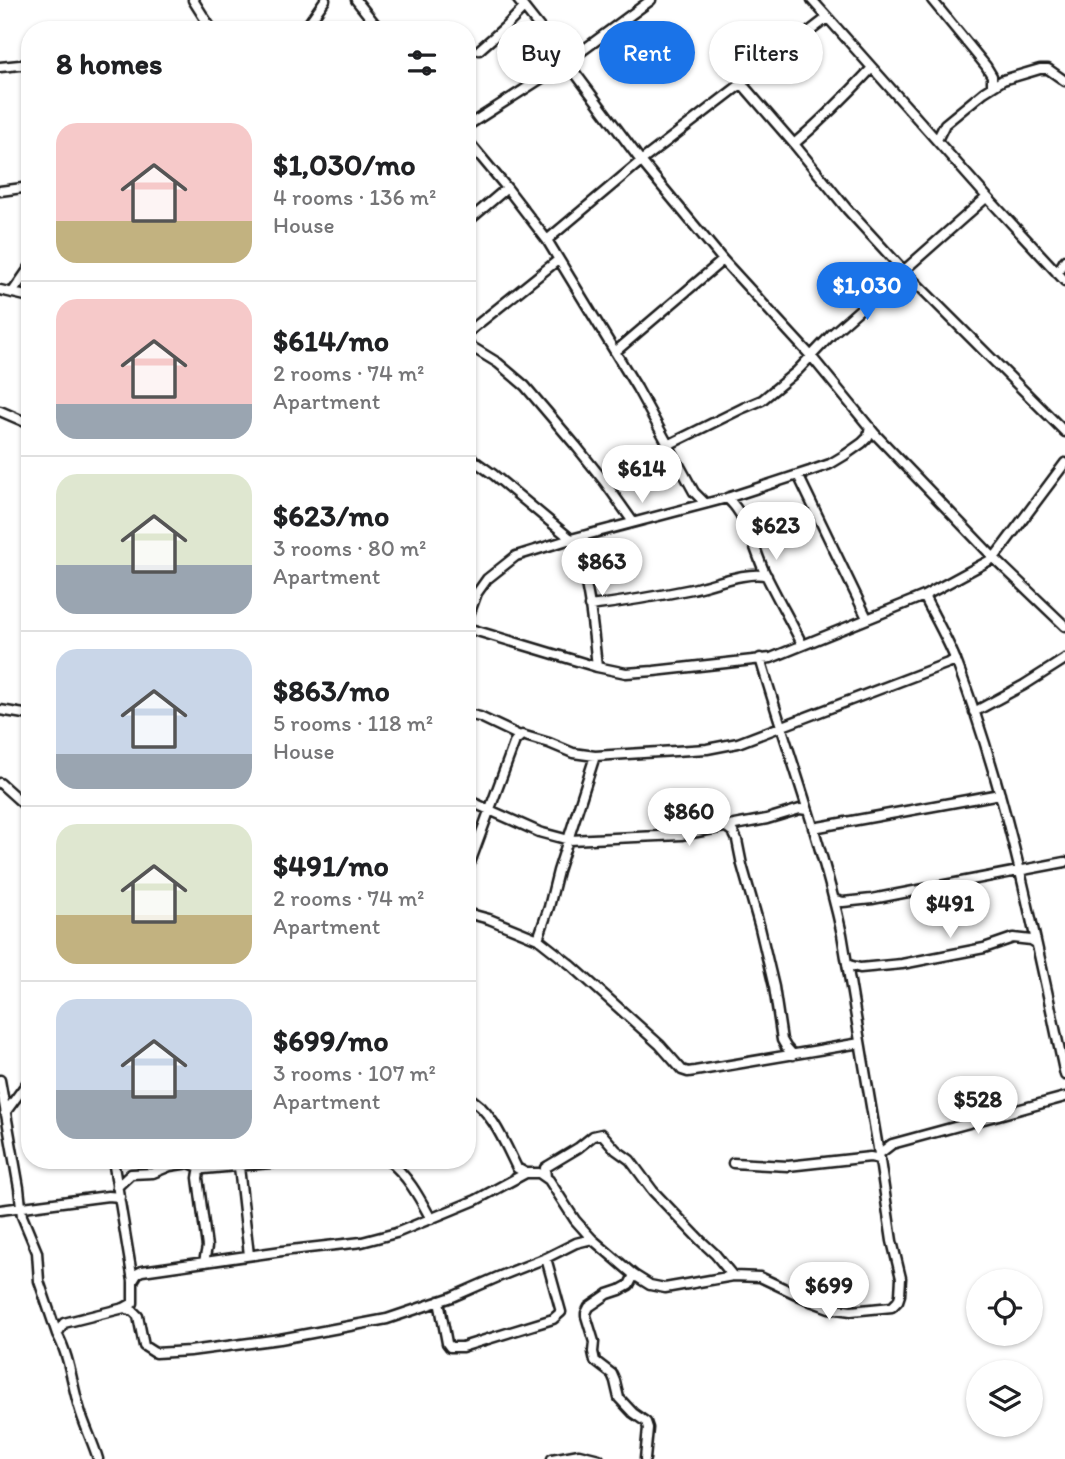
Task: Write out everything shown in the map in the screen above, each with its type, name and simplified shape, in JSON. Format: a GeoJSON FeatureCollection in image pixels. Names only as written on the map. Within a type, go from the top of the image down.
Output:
{"type":"FeatureCollection","features":[{"type":"Feature","properties":{"kind":"street"},"geometry":{"type":"LineString","coordinates":[[193,0],[206,21]]}},
{"type":"Feature","properties":{"kind":"street"},"geometry":{"type":"LineString","coordinates":[[310,21],[325,0]]}},
{"type":"Feature","properties":{"kind":"street"},"geometry":{"type":"LineString","coordinates":[[356,0],[373,21]]}},
{"type":"Feature","properties":{"kind":"street"},"geometry":{"type":"LineString","coordinates":[[585,49],[651,0]]}},
{"type":"Feature","properties":{"kind":"street"},"geometry":{"type":"LineString","coordinates":[[812,0],[1065,281]]}},
{"type":"Feature","properties":{"kind":"street"},"geometry":{"type":"LineString","coordinates":[[932,0],[986,66],[992,76],[992,87]]}},
{"type":"Feature","properties":{"kind":"street"},"geometry":{"type":"LineString","coordinates":[[479,50],[504,28],[521,4],[535,21]]}},
{"type":"Feature","properties":{"kind":"street"},"geometry":{"type":"LineString","coordinates":[[823,21],[827,18]]}},
{"type":"Feature","properties":{"kind":"street"},"geometry":{"type":"LineString","coordinates":[[0,67],[21,65]]}},
{"type":"Feature","properties":{"kind":"street"},"geometry":{"type":"LineString","coordinates":[[794,144],[818,124],[872,68]]}},
{"type":"Feature","properties":{"kind":"street"},"geometry":{"type":"LineString","coordinates":[[937,140],[945,124],[1003,80],[1048,69],[1065,80]]}},
{"type":"Feature","properties":{"kind":"street"},"geometry":{"type":"LineString","coordinates":[[476,121],[534,84]]}},
{"type":"Feature","properties":{"kind":"street"},"geometry":{"type":"LineString","coordinates":[[584,84],[641,161],[723,260],[811,356],[870,427],[995,558],[1065,626]]}},
{"type":"Feature","properties":{"kind":"street"},"geometry":{"type":"LineString","coordinates":[[547,240],[641,161],[742,84],[847,209],[1065,432]]}},
{"type":"Feature","properties":{"kind":"street"},"geometry":{"type":"LineString","coordinates":[[476,151],[547,240],[615,352],[694,492],[705,503]]}},
{"type":"Feature","properties":{"kind":"street"},"geometry":{"type":"LineString","coordinates":[[0,191],[21,188]]}},
{"type":"Feature","properties":{"kind":"street"},"geometry":{"type":"LineString","coordinates":[[476,214],[507,188]]}},
{"type":"Feature","properties":{"kind":"street"},"geometry":{"type":"LineString","coordinates":[[668,445],[762,400],[797,371],[832,334],[987,197]]}},
{"type":"Feature","properties":{"kind":"street"},"geometry":{"type":"LineString","coordinates":[[476,327],[558,260]]}},
{"type":"Feature","properties":{"kind":"street"},"geometry":{"type":"LineString","coordinates":[[615,352],[723,260]]}},
{"type":"Feature","properties":{"kind":"street"},"geometry":{"type":"LineString","coordinates":[[1057,273],[1065,260]]}},
{"type":"Feature","properties":{"kind":"street"},"geometry":{"type":"LineString","coordinates":[[12,293],[21,280]]}},
{"type":"Feature","properties":{"kind":"street"},"geometry":{"type":"LineString","coordinates":[[0,290],[21,295]]}},
{"type":"Feature","properties":{"kind":"street"},"geometry":{"type":"LineString","coordinates":[[476,350],[498,363],[524,386],[576,446],[633,522]]}},
{"type":"Feature","properties":{"kind":"street"},"geometry":{"type":"LineString","coordinates":[[0,411],[21,420]]}},
{"type":"Feature","properties":{"kind":"street"},"geometry":{"type":"LineString","coordinates":[[476,596],[487,579],[516,556],[727,498],[830,464],[845,456],[868,437],[870,427]]}},
{"type":"Feature","properties":{"kind":"street"},"geometry":{"type":"LineString","coordinates":[[476,463],[571,539],[577,551],[589,606],[597,667]]}},
{"type":"Feature","properties":{"kind":"street"},"geometry":{"type":"LineString","coordinates":[[476,631],[626,673],[771,658],[924,596],[995,558],[1065,463]]}},
{"type":"Feature","properties":{"kind":"street"},"geometry":{"type":"LineString","coordinates":[[798,475],[867,618]]}},
{"type":"Feature","properties":{"kind":"street"},"geometry":{"type":"LineString","coordinates":[[727,498],[738,510],[767,576],[803,644]]}},
{"type":"Feature","properties":{"kind":"street"},"geometry":{"type":"LineString","coordinates":[[589,606],[694,588],[750,574],[767,576]]}},
{"type":"Feature","properties":{"kind":"street"},"geometry":{"type":"LineString","coordinates":[[924,596],[956,660],[989,753],[1020,870],[1065,1075]]}},
{"type":"Feature","properties":{"kind":"street"},"geometry":{"type":"LineString","coordinates":[[133,1281],[142,1271],[362,1241],[396,1233],[476,1200],[526,1174],[539,1172],[553,1185],[575,1220],[592,1239],[634,1275],[650,1285],[665,1288],[733,1276],[760,1277],[828,1308],[851,1311],[892,1307],[898,1301],[901,1278],[892,1241],[849,965],[835,900],[760,658]]}},
{"type":"Feature","properties":{"kind":"street"},"geometry":{"type":"LineString","coordinates":[[974,712],[1065,659]]}},
{"type":"Feature","properties":{"kind":"street"},"geometry":{"type":"LineString","coordinates":[[476,716],[520,736],[533,737],[573,753],[595,756],[707,749],[738,743],[956,660]]}},
{"type":"Feature","properties":{"kind":"street"},"geometry":{"type":"LineString","coordinates":[[0,710],[21,714]]}},
{"type":"Feature","properties":{"kind":"street"},"geometry":{"type":"LineString","coordinates":[[476,847],[515,741],[520,736]]}},
{"type":"Feature","properties":{"kind":"street"},"geometry":{"type":"LineString","coordinates":[[538,939],[595,756]]}},
{"type":"Feature","properties":{"kind":"street"},"geometry":{"type":"LineString","coordinates":[[0,783],[21,802]]}},
{"type":"Feature","properties":{"kind":"street"},"geometry":{"type":"LineString","coordinates":[[813,828],[1000,794]]}},
{"type":"Feature","properties":{"kind":"street"},"geometry":{"type":"LineString","coordinates":[[476,804],[539,832],[569,840],[681,835],[766,819],[800,809],[807,810]]}},
{"type":"Feature","properties":{"kind":"street"},"geometry":{"type":"LineString","coordinates":[[726,827],[733,832],[737,840],[774,987],[782,1040],[793,1055]]}},
{"type":"Feature","properties":{"kind":"street"},"geometry":{"type":"LineString","coordinates":[[835,900],[842,902],[872,899],[1065,862]]}},
{"type":"Feature","properties":{"kind":"street"},"geometry":{"type":"LineString","coordinates":[[476,916],[538,939],[572,965],[682,1070],[688,1072],[860,1043]]}},
{"type":"Feature","properties":{"kind":"street"},"geometry":{"type":"LineString","coordinates":[[849,965],[860,968],[902,964],[984,948],[1013,938],[1036,943]]}},
{"type":"Feature","properties":{"kind":"street"},"geometry":{"type":"LineString","coordinates":[[0,1080],[20,1207],[37,1252],[39,1281],[62,1343],[83,1420],[99,1459]]}},
{"type":"Feature","properties":{"kind":"street"},"geometry":{"type":"LineString","coordinates":[[5,1112],[21,1091]]}},
{"type":"Feature","properties":{"kind":"street"},"geometry":{"type":"LineString","coordinates":[[733,1163],[788,1166],[880,1156],[892,1144],[1065,1097]]}},
{"type":"Feature","properties":{"kind":"street"},"geometry":{"type":"LineString","coordinates":[[476,1102],[484,1109],[517,1168],[526,1174]]}},
{"type":"Feature","properties":{"kind":"street"},"geometry":{"type":"LineString","coordinates":[[546,1177],[545,1168],[593,1136],[602,1135],[630,1160],[653,1191],[733,1276]]}},
{"type":"Feature","properties":{"kind":"street"},"geometry":{"type":"LineString","coordinates":[[57,1334],[68,1321],[124,1308],[133,1303],[133,1281],[114,1169]]}},
{"type":"Feature","properties":{"kind":"street"},"geometry":{"type":"LineString","coordinates":[[117,1187],[131,1174],[153,1173],[160,1169]]}},
{"type":"Feature","properties":{"kind":"street"},"geometry":{"type":"LineString","coordinates":[[199,1169],[207,1247],[204,1262]]}},
{"type":"Feature","properties":{"kind":"street"},"geometry":{"type":"LineString","coordinates":[[239,1169],[249,1255]]}},
{"type":"Feature","properties":{"kind":"street"},"geometry":{"type":"LineString","coordinates":[[398,1169],[414,1189],[431,1219]]}},
{"type":"Feature","properties":{"kind":"street"},"geometry":{"type":"LineString","coordinates":[[0,1210],[108,1196],[120,1198]]}},
{"type":"Feature","properties":{"kind":"street"},"geometry":{"type":"LineString","coordinates":[[124,1308],[138,1316],[144,1346],[155,1353],[222,1348],[387,1319],[546,1258],[576,1242],[592,1239]]}},
{"type":"Feature","properties":{"kind":"street"},"geometry":{"type":"LineString","coordinates":[[439,1301],[450,1347],[462,1347],[553,1319],[561,1312],[546,1258]]}},
{"type":"Feature","properties":{"kind":"street"},"geometry":{"type":"LineString","coordinates":[[634,1275],[629,1285],[608,1294],[589,1307],[586,1316],[594,1342],[595,1361],[612,1374],[619,1398],[646,1422],[648,1428],[645,1459]]}},
{"type":"Feature","properties":{"kind":"street"},"geometry":{"type":"LineString","coordinates":[[552,1459],[579,1454],[599,1459]]}}]}
